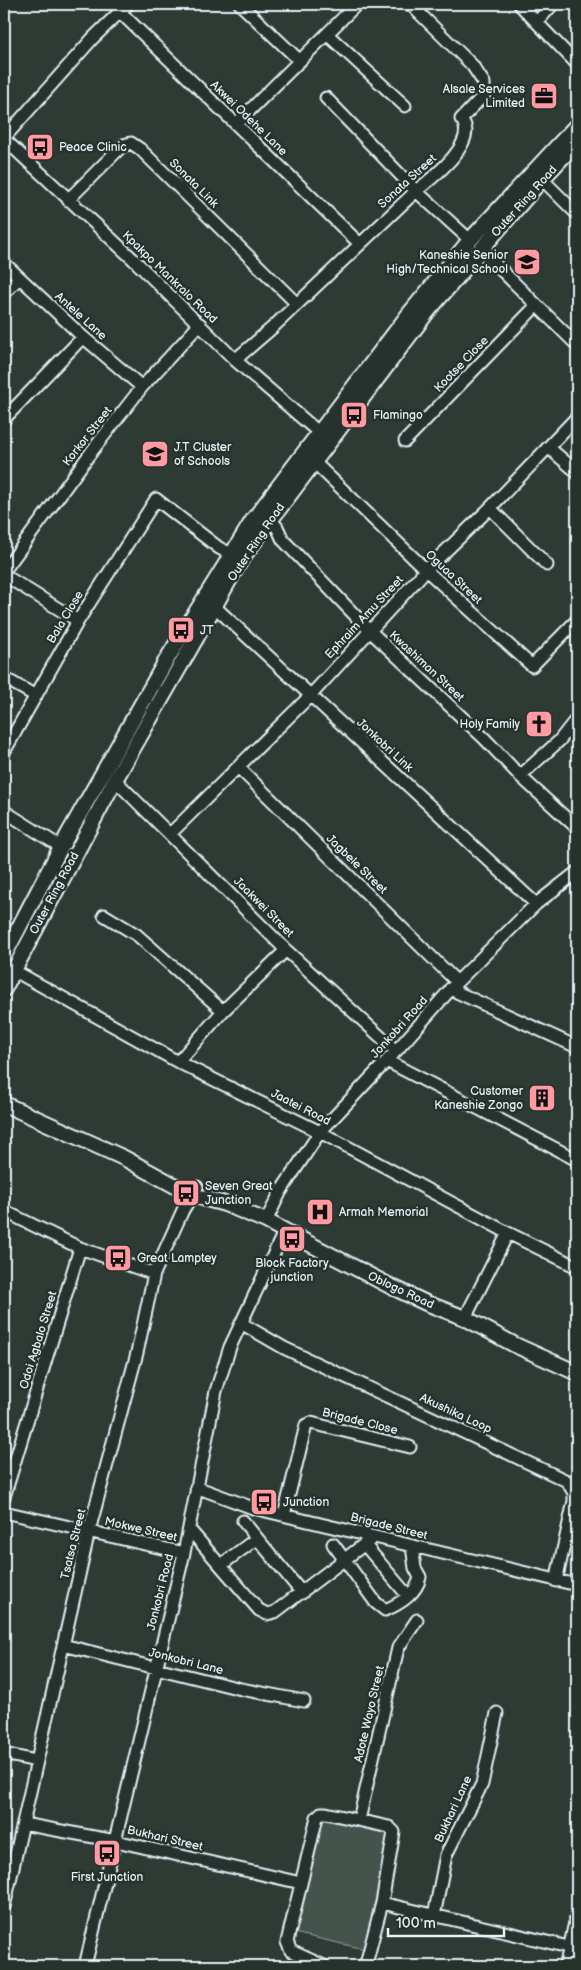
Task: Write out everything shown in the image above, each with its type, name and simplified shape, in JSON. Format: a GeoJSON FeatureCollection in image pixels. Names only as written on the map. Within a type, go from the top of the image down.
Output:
{"type":"FeatureCollection","features":[{"type":"Feature","properties":{"kind":"main road","name":"Outer Ring Road"},"geometry":{"type":"LineString","coordinates":[[4,989],[115,780],[242,558],[262,519],[324,437],[410,314],[470,240],[577,125]]}},
{"type":"Feature","properties":{"kind":"main road","name":"Outer Ring Road"},"geometry":{"type":"LineString","coordinates":[[4,956],[61,847],[167,660],[231,554],[313,461],[324,437],[428,311],[542,179],[577,142]]}},
{"type":"Feature","properties":{"kind":"main road","name":"Oblogo Road"},"geometry":{"type":"LineString","coordinates":[[4,1097],[195,1191]]}},
{"type":"Feature","properties":{"kind":"main road","name":"Oblogo Road"},"geometry":{"type":"LineString","coordinates":[[4,1104],[195,1191],[266,1221],[426,1304],[465,1318],[515,1345],[577,1374]]}},
{"type":"Feature","properties":{"kind":"main road"},"geometry":{"type":"LineString","coordinates":[[567,1966],[574,1948],[577,1920]]}},
{"type":"Feature","properties":{"kind":"street"},"geometry":{"type":"LineString","coordinates":[[240,4],[300,60]]}},
{"type":"Feature","properties":{"kind":"street"},"geometry":{"type":"LineString","coordinates":[[236,124],[328,35],[357,4]]}},
{"type":"Feature","properties":{"kind":"street","name":"Sonata Street"},"geometry":{"type":"LineString","coordinates":[[235,360],[297,304],[359,243],[416,191],[440,172],[464,142],[464,124],[461,119],[484,95],[484,83],[472,64],[410,4]]}},
{"type":"Feature","properties":{"kind":"street"},"geometry":{"type":"LineString","coordinates":[[519,4],[577,64]]}},
{"type":"Feature","properties":{"kind":"street"},"geometry":{"type":"LineString","coordinates":[[538,22],[553,4]]}},
{"type":"Feature","properties":{"kind":"street"},"geometry":{"type":"LineString","coordinates":[[4,138],[93,38],[124,8]]}},
{"type":"Feature","properties":{"kind":"street","name":"Akwei Odehe Lane"},"geometry":{"type":"LineString","coordinates":[[124,8],[236,124],[359,243]]}},
{"type":"Feature","properties":{"kind":"street"},"geometry":{"type":"LineString","coordinates":[[328,35],[405,106]]}},
{"type":"Feature","properties":{"kind":"street"},"geometry":{"type":"LineString","coordinates":[[326,98],[416,191],[470,240]]}},
{"type":"Feature","properties":{"kind":"street","name":"Kpakpo Mankralo Road"},"geometry":{"type":"LineString","coordinates":[[4,138],[200,324],[235,360],[324,437]]}},
{"type":"Feature","properties":{"kind":"street","name":"Sonata Link"},"geometry":{"type":"LineString","coordinates":[[68,200],[123,145],[131,143],[140,149],[297,304]]}},
{"type":"Feature","properties":{"kind":"street"},"geometry":{"type":"LineString","coordinates":[[542,179],[577,214]]}},
{"type":"Feature","properties":{"kind":"street"},"geometry":{"type":"LineString","coordinates":[[481,250],[577,345]]}},
{"type":"Feature","properties":{"kind":"street","name":"Antele Lane"},"geometry":{"type":"LineString","coordinates":[[4,262],[83,337],[142,387]]}},
{"type":"Feature","properties":{"kind":"street"},"geometry":{"type":"LineString","coordinates":[[4,293],[19,278]]}},
{"type":"Feature","properties":{"kind":"street","name":"Kootse Close"},"geometry":{"type":"LineString","coordinates":[[404,441],[536,306]]}},
{"type":"Feature","properties":{"kind":"street","name":"Korkor Street"},"geometry":{"type":"LineString","coordinates":[[4,571],[92,451],[142,387],[200,324]]}},
{"type":"Feature","properties":{"kind":"street"},"geometry":{"type":"LineString","coordinates":[[4,419],[83,337]]}},
{"type":"Feature","properties":{"kind":"street","name":"Ephraim Amu Street"},"geometry":{"type":"LineString","coordinates":[[170,834],[311,696],[426,570],[490,508],[577,417]]}},
{"type":"Feature","properties":{"kind":"street"},"geometry":{"type":"LineString","coordinates":[[548,447],[577,472]]}},
{"type":"Feature","properties":{"kind":"street","name":"Oguaa Street"},"geometry":{"type":"LineString","coordinates":[[313,461],[426,570],[532,666],[577,620]]}},
{"type":"Feature","properties":{"kind":"street","name":"Bala Close"},"geometry":{"type":"LineString","coordinates":[[4,752],[78,621],[156,499],[219,548],[231,554]]}},
{"type":"Feature","properties":{"kind":"street"},"geometry":{"type":"LineString","coordinates":[[490,508],[547,565]]}},
{"type":"Feature","properties":{"kind":"street","name":"Kwashiman Street"},"geometry":{"type":"LineString","coordinates":[[262,519],[370,631],[485,739],[520,776],[577,828]]}},
{"type":"Feature","properties":{"kind":"street"},"geometry":{"type":"LineString","coordinates":[[4,575],[78,621]]}},
{"type":"Feature","properties":{"kind":"street","name":"Jonkobri Link"},"geometry":{"type":"LineString","coordinates":[[214,606],[536,904]]}},
{"type":"Feature","properties":{"kind":"street"},"geometry":{"type":"LineString","coordinates":[[4,678],[36,696]]}},
{"type":"Feature","properties":{"kind":"street"},"geometry":{"type":"LineString","coordinates":[[520,776],[559,741],[577,718]]}},
{"type":"Feature","properties":{"kind":"street","name":"Jagbele Street"},"geometry":{"type":"LineString","coordinates":[[238,767],[454,986],[577,1047]]}},
{"type":"Feature","properties":{"kind":"street","name":"Jaakwei Street"},"geometry":{"type":"LineString","coordinates":[[115,780],[286,950],[396,1051]]}},
{"type":"Feature","properties":{"kind":"street"},"geometry":{"type":"LineString","coordinates":[[4,811],[61,847]]}},
{"type":"Feature","properties":{"kind":"street","name":"Jonkobri Road"},"geometry":{"type":"LineString","coordinates":[[266,1221],[281,1191],[320,1132],[454,986],[536,904],[577,872]]}},
{"type":"Feature","properties":{"kind":"street"},"geometry":{"type":"LineString","coordinates":[[104,915],[137,935],[224,1011]]}},
{"type":"Feature","properties":{"kind":"street"},"geometry":{"type":"LineString","coordinates":[[178,1062],[224,1011],[286,950]]}},
{"type":"Feature","properties":{"kind":"street","name":"Jaatei Road"},"geometry":{"type":"LineString","coordinates":[[13,970],[178,1062],[320,1132],[508,1233],[577,1267]]}},
{"type":"Feature","properties":{"kind":"street"},"geometry":{"type":"LineString","coordinates":[[387,1061],[577,1160]]}},
{"type":"Feature","properties":{"kind":"street","name":"Tsatsa Street"},"geometry":{"type":"LineString","coordinates":[[4,1907],[89,1531],[137,1353],[154,1274],[167,1244],[195,1191]]}},
{"type":"Feature","properties":{"kind":"street"},"geometry":{"type":"LineString","coordinates":[[4,1211],[80,1248],[154,1274]]}},
{"type":"Feature","properties":{"kind":"street","name":"Jonkobri Road"},"geometry":{"type":"LineString","coordinates":[[84,1966],[116,1841],[184,1553],[216,1391],[230,1347],[284,1232]]}},
{"type":"Feature","properties":{"kind":"street"},"geometry":{"type":"LineString","coordinates":[[465,1318],[508,1233]]}},
{"type":"Feature","properties":{"kind":"street","name":"Odoi Agbalo Street"},"geometry":{"type":"LineString","coordinates":[[4,1497],[80,1248]]}},
{"type":"Feature","properties":{"kind":"street","name":"Akushika Loop"},"geometry":{"type":"LineString","coordinates":[[241,1323],[284,1348],[567,1481],[574,1493],[574,1501],[556,1580]]}},
{"type":"Feature","properties":{"kind":"street","name":"Brigade Close"},"geometry":{"type":"LineString","coordinates":[[284,1515],[306,1425],[311,1423],[410,1447]]}},
{"type":"Feature","properties":{"kind":"street","name":"Brigade Street"},"geometry":{"type":"LineString","coordinates":[[196,1487],[253,1508],[577,1585]]}},
{"type":"Feature","properties":{"kind":"street","name":"Mokwe Street"},"geometry":{"type":"LineString","coordinates":[[4,1512],[184,1553]]}},
{"type":"Feature","properties":{"kind":"street"},"geometry":{"type":"LineString","coordinates":[[243,1520],[256,1539],[302,1593]]}},
{"type":"Feature","properties":{"kind":"street"},"geometry":{"type":"LineString","coordinates":[[188,1530],[221,1564],[259,1610],[268,1614],[275,1612],[302,1593],[342,1559],[374,1537]]}},
{"type":"Feature","properties":{"kind":"street"},"geometry":{"type":"LineString","coordinates":[[221,1564],[256,1539]]}},
{"type":"Feature","properties":{"kind":"street"},"geometry":{"type":"LineString","coordinates":[[333,1544],[342,1559],[381,1609],[392,1607],[416,1590],[420,1577],[415,1568],[412,1546]]}},
{"type":"Feature","properties":{"kind":"street"},"geometry":{"type":"LineString","coordinates":[[364,1544],[408,1596]]}},
{"type":"Feature","properties":{"kind":"street","name":"Adote Wayo Street"},"geometry":{"type":"LineString","coordinates":[[359,1820],[398,1648],[417,1620]]}},
{"type":"Feature","properties":{"kind":"street","name":"Jonkobri Lane"},"geometry":{"type":"LineString","coordinates":[[63,1645],[260,1693],[304,1701]]}},
{"type":"Feature","properties":{"kind":"street","name":"Bukhari Lane"},"geometry":{"type":"LineString","coordinates":[[434,1916],[446,1855],[482,1784],[497,1713]]}},
{"type":"Feature","properties":{"kind":"street"},"geometry":{"type":"LineString","coordinates":[[4,1754],[36,1761]]}},
{"type":"Feature","properties":{"kind":"street"},"geometry":{"type":"LineString","coordinates":[[324,1966],[291,1951],[288,1947],[301,1883],[318,1817],[321,1813],[389,1827],[394,1832],[382,1903],[366,1964],[362,1966]]}},
{"type":"Feature","properties":{"kind":"street","name":"Bukhari Street"},"geometry":{"type":"LineString","coordinates":[[24,1824],[116,1841],[301,1883]]}},
{"type":"Feature","properties":{"kind":"street"},"geometry":{"type":"LineString","coordinates":[[382,1903],[574,1948]]}},
{"type":"Feature","properties":{"kind":"shaded area"},"geometry":{"type":"Polygon","coordinates":[[[320,1816],[391,1832],[364,1949],[294,1933],[320,1816]]]}},
{"type":"Feature","properties":{"kind":"place","name":"Alsale Services Limited"},"geometry":{"type":"Point","coordinates":[544,96]}},
{"type":"Feature","properties":{"kind":"place","name":"Peace Clinic"},"geometry":{"type":"Point","coordinates":[40,147]}},
{"type":"Feature","properties":{"kind":"place","name":"Kaneshie Senior High/Technical School"},"geometry":{"type":"Point","coordinates":[527,262]}},
{"type":"Feature","properties":{"kind":"place","name":"Flamingo"},"geometry":{"type":"Point","coordinates":[354,415]}},
{"type":"Feature","properties":{"kind":"place","name":"J.T Cluster of Schools"},"geometry":{"type":"Point","coordinates":[155,454]}},
{"type":"Feature","properties":{"kind":"place","name":"JT"},"geometry":{"type":"Point","coordinates":[181,630]}},
{"type":"Feature","properties":{"kind":"place","name":"Holy Family"},"geometry":{"type":"Point","coordinates":[539,724]}},
{"type":"Feature","properties":{"kind":"place","name":"Customer Kaneshie Zongo"},"geometry":{"type":"Point","coordinates":[542,1098]}},
{"type":"Feature","properties":{"kind":"place","name":"Seven Great Junction"},"geometry":{"type":"Point","coordinates":[186,1193]}},
{"type":"Feature","properties":{"kind":"place","name":"Armah Memorial"},"geometry":{"type":"Point","coordinates":[320,1212]}},
{"type":"Feature","properties":{"kind":"place","name":"Block Factory junction"},"geometry":{"type":"Point","coordinates":[292,1239]}},
{"type":"Feature","properties":{"kind":"place","name":"Great Lamptey"},"geometry":{"type":"Point","coordinates":[118,1258]}},
{"type":"Feature","properties":{"kind":"place","name":"Junction"},"geometry":{"type":"Point","coordinates":[264,1502]}},
{"type":"Feature","properties":{"kind":"place","name":"First Junction"},"geometry":{"type":"Point","coordinates":[107,1853]}}]}
